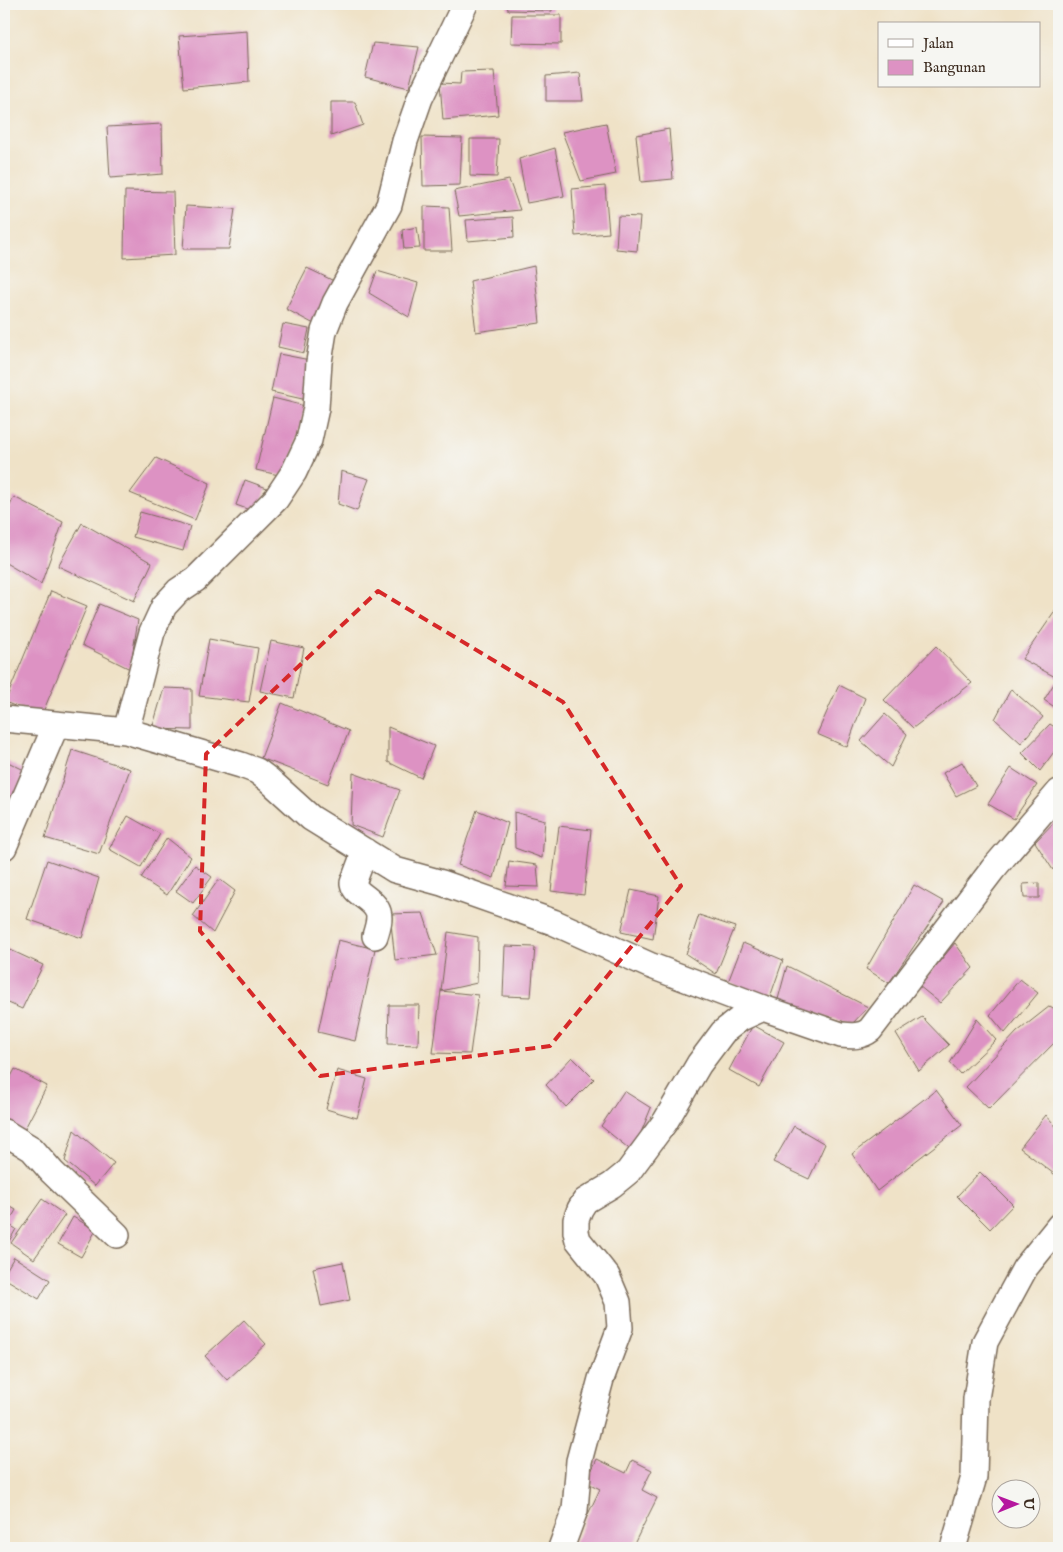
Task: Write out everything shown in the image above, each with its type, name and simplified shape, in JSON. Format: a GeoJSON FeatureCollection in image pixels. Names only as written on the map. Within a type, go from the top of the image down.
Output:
{"type":"FeatureCollection","features":[{"type":"Feature","properties":{"kind":"street"},"geometry":{"type":"LineString","coordinates":[[126,731],[152,632],[164,606],[178,591],[196,579],[276,498],[294,472],[309,440],[316,408],[319,362],[324,330],[335,303],[389,205],[405,141],[420,98],[465,4]]}},
{"type":"Feature","properties":{"kind":"street"},"geometry":{"type":"LineString","coordinates":[[4,720],[126,731],[256,771],[270,780],[311,818],[395,870],[442,883],[553,922],[648,965],[763,1008],[841,1035],[853,1036],[865,1034],[881,1017],[993,870],[1059,792]]}},
{"type":"Feature","properties":{"kind":"street"},"geometry":{"type":"LineString","coordinates":[[4,847],[56,725]]}},
{"type":"Feature","properties":{"kind":"street"},"geometry":{"type":"LineString","coordinates":[[365,851],[353,882],[356,890],[379,910],[380,921],[375,936]]}},
{"type":"Feature","properties":{"kind":"street"},"geometry":{"type":"LineString","coordinates":[[561,1548],[575,1510],[579,1461],[601,1379],[620,1328],[618,1302],[607,1276],[578,1240],[576,1220],[580,1209],[585,1201],[612,1185],[628,1172],[666,1122],[699,1064],[722,1032],[741,1018],[763,1008]]}},
{"type":"Feature","properties":{"kind":"street"},"geometry":{"type":"LineString","coordinates":[[4,1132],[32,1149],[52,1172],[117,1235]]}},
{"type":"Feature","properties":{"kind":"street"},"geometry":{"type":"LineString","coordinates":[[953,1548],[974,1477],[976,1399],[985,1342],[1025,1268],[1059,1226]]}},
{"type":"Feature","properties":{"kind":"highlighted area"},"geometry":{"type":"Polygon","coordinates":[[[378,591],[563,702],[681,886],[550,1046],[320,1076],[200,931],[206,754],[378,591]]]}},
{"type":"Feature","properties":{"kind":"building"},"geometry":{"type":"Polygon","coordinates":[[[507,4],[552,4],[552,11],[508,10],[507,4]]]}},
{"type":"Feature","properties":{"kind":"building"},"geometry":{"type":"Polygon","coordinates":[[[512,15],[561,15],[561,44],[511,43],[512,15]]]}},
{"type":"Feature","properties":{"kind":"building"},"geometry":{"type":"Polygon","coordinates":[[[247,31],[249,82],[184,88],[179,36],[247,31]]]}},
{"type":"Feature","properties":{"kind":"building"},"geometry":{"type":"Polygon","coordinates":[[[373,43],[419,47],[409,88],[365,77],[373,43]]]}},
{"type":"Feature","properties":{"kind":"building"},"geometry":{"type":"Polygon","coordinates":[[[494,71],[498,115],[443,120],[440,83],[460,84],[461,72],[494,71]]]}},
{"type":"Feature","properties":{"kind":"building"},"geometry":{"type":"Polygon","coordinates":[[[580,73],[583,101],[546,101],[546,76],[580,73]]]}},
{"type":"Feature","properties":{"kind":"building"},"geometry":{"type":"Polygon","coordinates":[[[331,102],[355,102],[363,125],[331,136],[331,102]]]}},
{"type":"Feature","properties":{"kind":"building"},"geometry":{"type":"Polygon","coordinates":[[[606,123],[616,174],[581,181],[562,132],[606,123]]]}},
{"type":"Feature","properties":{"kind":"building"},"geometry":{"type":"Polygon","coordinates":[[[162,124],[163,174],[110,178],[107,127],[162,124]]]}},
{"type":"Feature","properties":{"kind":"building"},"geometry":{"type":"Polygon","coordinates":[[[669,129],[673,179],[641,182],[636,135],[669,129]]]}},
{"type":"Feature","properties":{"kind":"building"},"geometry":{"type":"Polygon","coordinates":[[[422,137],[462,138],[460,185],[423,186],[422,137]]]}},
{"type":"Feature","properties":{"kind":"building"},"geometry":{"type":"Polygon","coordinates":[[[470,139],[499,139],[497,177],[470,176],[470,139]]]}},
{"type":"Feature","properties":{"kind":"building"},"geometry":{"type":"Polygon","coordinates":[[[555,148],[564,196],[527,203],[519,159],[555,148]]]}},
{"type":"Feature","properties":{"kind":"building"},"geometry":{"type":"Polygon","coordinates":[[[509,180],[520,210],[459,216],[454,191],[509,180]]]}},
{"type":"Feature","properties":{"kind":"building"},"geometry":{"type":"Polygon","coordinates":[[[605,186],[609,233],[575,236],[572,189],[605,186]]]}},
{"type":"Feature","properties":{"kind":"building"},"geometry":{"type":"Polygon","coordinates":[[[125,191],[173,192],[175,255],[124,258],[125,191]]]}},
{"type":"Feature","properties":{"kind":"building"},"geometry":{"type":"Polygon","coordinates":[[[186,206],[235,209],[229,249],[183,249],[186,206]]]}},
{"type":"Feature","properties":{"kind":"building"},"geometry":{"type":"Polygon","coordinates":[[[424,206],[449,207],[452,251],[424,251],[424,206]]]}},
{"type":"Feature","properties":{"kind":"building"},"geometry":{"type":"Polygon","coordinates":[[[618,216],[640,217],[637,251],[616,249],[618,216]]]}},
{"type":"Feature","properties":{"kind":"building"},"geometry":{"type":"Polygon","coordinates":[[[513,217],[514,237],[468,241],[466,220],[513,217]]]}},
{"type":"Feature","properties":{"kind":"building"},"geometry":{"type":"Polygon","coordinates":[[[417,227],[420,248],[404,249],[402,230],[417,227]]]}},
{"type":"Feature","properties":{"kind":"building"},"geometry":{"type":"Polygon","coordinates":[[[534,266],[540,323],[476,332],[470,281],[534,266]]]}},
{"type":"Feature","properties":{"kind":"building"},"geometry":{"type":"Polygon","coordinates":[[[307,268],[336,282],[314,324],[286,309],[307,268]]]}},
{"type":"Feature","properties":{"kind":"building"},"geometry":{"type":"Polygon","coordinates":[[[377,271],[418,283],[409,317],[369,293],[377,271]]]}},
{"type":"Feature","properties":{"kind":"building"},"geometry":{"type":"Polygon","coordinates":[[[283,324],[309,329],[304,353],[278,347],[283,324]]]}},
{"type":"Feature","properties":{"kind":"building"},"geometry":{"type":"Polygon","coordinates":[[[279,354],[315,361],[307,400],[271,392],[279,354]]]}},
{"type":"Feature","properties":{"kind":"building"},"geometry":{"type":"Polygon","coordinates":[[[273,398],[305,406],[288,477],[256,470],[273,398]]]}},
{"type":"Feature","properties":{"kind":"building"},"geometry":{"type":"Polygon","coordinates":[[[156,458],[210,483],[195,520],[130,493],[156,458]]]}},
{"type":"Feature","properties":{"kind":"building"},"geometry":{"type":"Polygon","coordinates":[[[341,471],[369,479],[357,511],[338,504],[341,471]]]}},
{"type":"Feature","properties":{"kind":"building"},"geometry":{"type":"Polygon","coordinates":[[[245,480],[267,488],[258,513],[236,505],[245,480]]]}},
{"type":"Feature","properties":{"kind":"building"},"geometry":{"type":"Polygon","coordinates":[[[14,497],[63,522],[41,584],[4,562],[4,518],[14,497]]]}},
{"type":"Feature","properties":{"kind":"building"},"geometry":{"type":"Polygon","coordinates":[[[140,512],[190,526],[183,551],[133,537],[140,512]]]}},
{"type":"Feature","properties":{"kind":"building"},"geometry":{"type":"Polygon","coordinates":[[[82,523],[152,563],[134,601],[58,566],[82,523]]]}},
{"type":"Feature","properties":{"kind":"building"},"geometry":{"type":"Polygon","coordinates":[[[51,591],[87,606],[41,717],[5,702],[51,591]]]}},
{"type":"Feature","properties":{"kind":"building"},"geometry":{"type":"Polygon","coordinates":[[[99,604],[138,620],[130,669],[82,645],[99,604]]]}},
{"type":"Feature","properties":{"kind":"building"},"geometry":{"type":"Polygon","coordinates":[[[1056,610],[1059,612],[1059,679],[1022,659],[1056,610]]]}},
{"type":"Feature","properties":{"kind":"building"},"geometry":{"type":"Polygon","coordinates":[[[209,639],[258,648],[249,702],[199,696],[209,639]]]}},
{"type":"Feature","properties":{"kind":"building"},"geometry":{"type":"Polygon","coordinates":[[[271,641],[304,648],[294,698],[260,691],[271,641]]]}},
{"type":"Feature","properties":{"kind":"building"},"geometry":{"type":"Polygon","coordinates":[[[936,646],[972,683],[913,728],[884,700],[936,646]]]}},
{"type":"Feature","properties":{"kind":"building"},"geometry":{"type":"Polygon","coordinates":[[[1055,682],[1059,685],[1059,710],[1044,700],[1055,682]]]}},
{"type":"Feature","properties":{"kind":"building"},"geometry":{"type":"Polygon","coordinates":[[[839,685],[865,698],[847,747],[817,734],[839,685]]]}},
{"type":"Feature","properties":{"kind":"building"},"geometry":{"type":"Polygon","coordinates":[[[164,688],[192,689],[192,730],[152,729],[164,688]]]}},
{"type":"Feature","properties":{"kind":"building"},"geometry":{"type":"Polygon","coordinates":[[[1011,689],[1043,717],[1021,743],[995,719],[1011,689]]]}},
{"type":"Feature","properties":{"kind":"building"},"geometry":{"type":"Polygon","coordinates":[[[282,703],[349,731],[328,784],[261,758],[282,703]]]}},
{"type":"Feature","properties":{"kind":"building"},"geometry":{"type":"Polygon","coordinates":[[[885,714],[907,734],[891,767],[861,741],[885,714]]]}},
{"type":"Feature","properties":{"kind":"building"},"geometry":{"type":"Polygon","coordinates":[[[1050,724],[1059,730],[1059,745],[1040,771],[1022,753],[1050,724]]]}},
{"type":"Feature","properties":{"kind":"building"},"geometry":{"type":"Polygon","coordinates":[[[388,727],[434,746],[421,778],[388,762],[388,727]]]}},
{"type":"Feature","properties":{"kind":"building"},"geometry":{"type":"Polygon","coordinates":[[[72,750],[130,769],[99,854],[45,838],[72,750]]]}},
{"type":"Feature","properties":{"kind":"building"},"geometry":{"type":"Polygon","coordinates":[[[4,760],[30,773],[6,813],[4,812],[4,760]]]}},
{"type":"Feature","properties":{"kind":"building"},"geometry":{"type":"Polygon","coordinates":[[[962,762],[976,786],[956,796],[943,773],[962,762]]]}},
{"type":"Feature","properties":{"kind":"building"},"geometry":{"type":"Polygon","coordinates":[[[1011,768],[1037,785],[1014,819],[988,804],[1011,768]]]}},
{"type":"Feature","properties":{"kind":"building"},"geometry":{"type":"Polygon","coordinates":[[[353,773],[400,790],[383,837],[351,825],[353,773]]]}},
{"type":"Feature","properties":{"kind":"building"},"geometry":{"type":"Polygon","coordinates":[[[477,810],[508,823],[494,878],[458,865],[477,810]]]}},
{"type":"Feature","properties":{"kind":"building"},"geometry":{"type":"Polygon","coordinates":[[[514,812],[545,820],[542,858],[515,848],[514,812]]]}},
{"type":"Feature","properties":{"kind":"building"},"geometry":{"type":"Polygon","coordinates":[[[128,816],[160,834],[141,867],[109,849],[128,816]]]}},
{"type":"Feature","properties":{"kind":"building"},"geometry":{"type":"Polygon","coordinates":[[[1059,817],[1059,863],[1053,870],[1035,842],[1059,817]]]}},
{"type":"Feature","properties":{"kind":"building"},"geometry":{"type":"Polygon","coordinates":[[[559,826],[591,830],[584,895],[551,891],[559,826]]]}},
{"type":"Feature","properties":{"kind":"building"},"geometry":{"type":"Polygon","coordinates":[[[167,838],[191,857],[167,895],[141,878],[167,838]]]}},
{"type":"Feature","properties":{"kind":"building"},"geometry":{"type":"Polygon","coordinates":[[[47,860],[99,878],[82,938],[27,919],[47,860]]]}},
{"type":"Feature","properties":{"kind":"building"},"geometry":{"type":"Polygon","coordinates":[[[509,861],[537,865],[539,887],[506,886],[509,861]]]}},
{"type":"Feature","properties":{"kind":"building"},"geometry":{"type":"Polygon","coordinates":[[[195,865],[212,877],[193,903],[176,891],[195,865]]]}},
{"type":"Feature","properties":{"kind":"building"},"geometry":{"type":"Polygon","coordinates":[[[219,879],[235,891],[213,933],[193,916],[219,879]]]}},
{"type":"Feature","properties":{"kind":"building"},"geometry":{"type":"Polygon","coordinates":[[[1039,883],[1039,898],[1024,898],[1023,884],[1039,883]]]}},
{"type":"Feature","properties":{"kind":"building"},"geometry":{"type":"Polygon","coordinates":[[[914,885],[944,902],[889,983],[866,969],[914,885]]]}},
{"type":"Feature","properties":{"kind":"building"},"geometry":{"type":"Polygon","coordinates":[[[631,890],[659,896],[653,939],[621,932],[631,890]]]}},
{"type":"Feature","properties":{"kind":"building"},"geometry":{"type":"Polygon","coordinates":[[[423,913],[437,955],[395,960],[390,914],[423,913]]]}},
{"type":"Feature","properties":{"kind":"building"},"geometry":{"type":"Polygon","coordinates":[[[699,915],[735,927],[716,974],[686,954],[699,915]]]}},
{"type":"Feature","properties":{"kind":"building"},"geometry":{"type":"Polygon","coordinates":[[[448,932],[478,937],[477,983],[441,991],[448,932]]]}},
{"type":"Feature","properties":{"kind":"building"},"geometry":{"type":"Polygon","coordinates":[[[338,940],[375,949],[355,1041],[318,1032],[338,940]]]}},
{"type":"Feature","properties":{"kind":"building"},"geometry":{"type":"Polygon","coordinates":[[[743,943],[783,960],[769,1000],[728,982],[743,943]]]}},
{"type":"Feature","properties":{"kind":"building"},"geometry":{"type":"Polygon","coordinates":[[[955,943],[973,968],[940,1003],[919,986],[955,943]]]}},
{"type":"Feature","properties":{"kind":"building"},"geometry":{"type":"Polygon","coordinates":[[[505,946],[535,947],[531,997],[503,996],[505,946]]]}},
{"type":"Feature","properties":{"kind":"building"},"geometry":{"type":"Polygon","coordinates":[[[4,947],[43,965],[22,1009],[4,1001],[4,947]]]}},
{"type":"Feature","properties":{"kind":"building"},"geometry":{"type":"Polygon","coordinates":[[[787,966],[868,1007],[852,1024],[777,1003],[787,966]]]}},
{"type":"Feature","properties":{"kind":"building"},"geometry":{"type":"Polygon","coordinates":[[[1020,979],[1038,993],[1005,1033],[990,1015],[1020,979]]]}},
{"type":"Feature","properties":{"kind":"building"},"geometry":{"type":"Polygon","coordinates":[[[441,991],[478,995],[470,1054],[433,1053],[441,991]]]}},
{"type":"Feature","properties":{"kind":"building"},"geometry":{"type":"Polygon","coordinates":[[[389,1005],[419,1005],[418,1045],[388,1044],[389,1005]]]}},
{"type":"Feature","properties":{"kind":"building"},"geometry":{"type":"Polygon","coordinates":[[[1050,1006],[1059,1012],[1059,1038],[989,1109],[966,1087],[1017,1032],[1050,1006]]]}},
{"type":"Feature","properties":{"kind":"building"},"geometry":{"type":"Polygon","coordinates":[[[922,1017],[949,1045],[919,1071],[896,1033],[922,1017]]]}},
{"type":"Feature","properties":{"kind":"building"},"geometry":{"type":"Polygon","coordinates":[[[977,1019],[996,1040],[960,1074],[950,1063],[977,1019]]]}},
{"type":"Feature","properties":{"kind":"building"},"geometry":{"type":"Polygon","coordinates":[[[753,1025],[784,1042],[759,1087],[729,1070],[753,1025]]]}},
{"type":"Feature","properties":{"kind":"building"},"geometry":{"type":"Polygon","coordinates":[[[572,1057],[594,1079],[566,1107],[546,1085],[572,1057]]]}},
{"type":"Feature","properties":{"kind":"building"},"geometry":{"type":"Polygon","coordinates":[[[15,1069],[47,1086],[23,1132],[4,1121],[4,1090],[15,1069]]]}},
{"type":"Feature","properties":{"kind":"building"},"geometry":{"type":"Polygon","coordinates":[[[337,1070],[367,1079],[357,1118],[326,1109],[337,1070]]]}},
{"type":"Feature","properties":{"kind":"building"},"geometry":{"type":"Polygon","coordinates":[[[936,1090],[962,1125],[877,1191],[852,1154],[936,1090]]]}},
{"type":"Feature","properties":{"kind":"building"},"geometry":{"type":"Polygon","coordinates":[[[624,1091],[651,1108],[633,1152],[601,1126],[624,1091]]]}},
{"type":"Feature","properties":{"kind":"building"},"geometry":{"type":"Polygon","coordinates":[[[1046,1115],[1059,1130],[1058,1177],[1020,1148],[1046,1115]]]}},
{"type":"Feature","properties":{"kind":"building"},"geometry":{"type":"Polygon","coordinates":[[[794,1126],[825,1144],[809,1179],[773,1162],[794,1126]]]}},
{"type":"Feature","properties":{"kind":"building"},"geometry":{"type":"Polygon","coordinates":[[[74,1130],[114,1163],[95,1186],[65,1161],[74,1130]]]}},
{"type":"Feature","properties":{"kind":"building"},"geometry":{"type":"Polygon","coordinates":[[[980,1172],[1013,1205],[990,1229],[957,1196],[980,1172]]]}},
{"type":"Feature","properties":{"kind":"building"},"geometry":{"type":"Polygon","coordinates":[[[42,1199],[65,1215],[34,1259],[11,1243],[42,1199]]]}},
{"type":"Feature","properties":{"kind":"building"},"geometry":{"type":"Polygon","coordinates":[[[4,1203],[16,1210],[8,1224],[16,1229],[4,1250],[4,1203]]]}},
{"type":"Feature","properties":{"kind":"building"},"geometry":{"type":"Polygon","coordinates":[[[73,1217],[96,1230],[81,1257],[58,1244],[73,1217]]]}},
{"type":"Feature","properties":{"kind":"building"},"geometry":{"type":"Polygon","coordinates":[[[14,1257],[50,1280],[39,1299],[4,1278],[4,1274],[14,1257]]]}},
{"type":"Feature","properties":{"kind":"building"},"geometry":{"type":"Polygon","coordinates":[[[343,1262],[350,1300],[321,1306],[313,1268],[343,1262]]]}},
{"type":"Feature","properties":{"kind":"building"},"geometry":{"type":"Polygon","coordinates":[[[244,1320],[266,1344],[227,1380],[205,1356],[244,1320]]]}},
{"type":"Feature","properties":{"kind":"building"},"geometry":{"type":"Polygon","coordinates":[[[597,1459],[626,1473],[632,1460],[652,1470],[642,1490],[657,1498],[632,1548],[572,1548],[600,1489],[586,1482],[597,1459]]]}}]}
